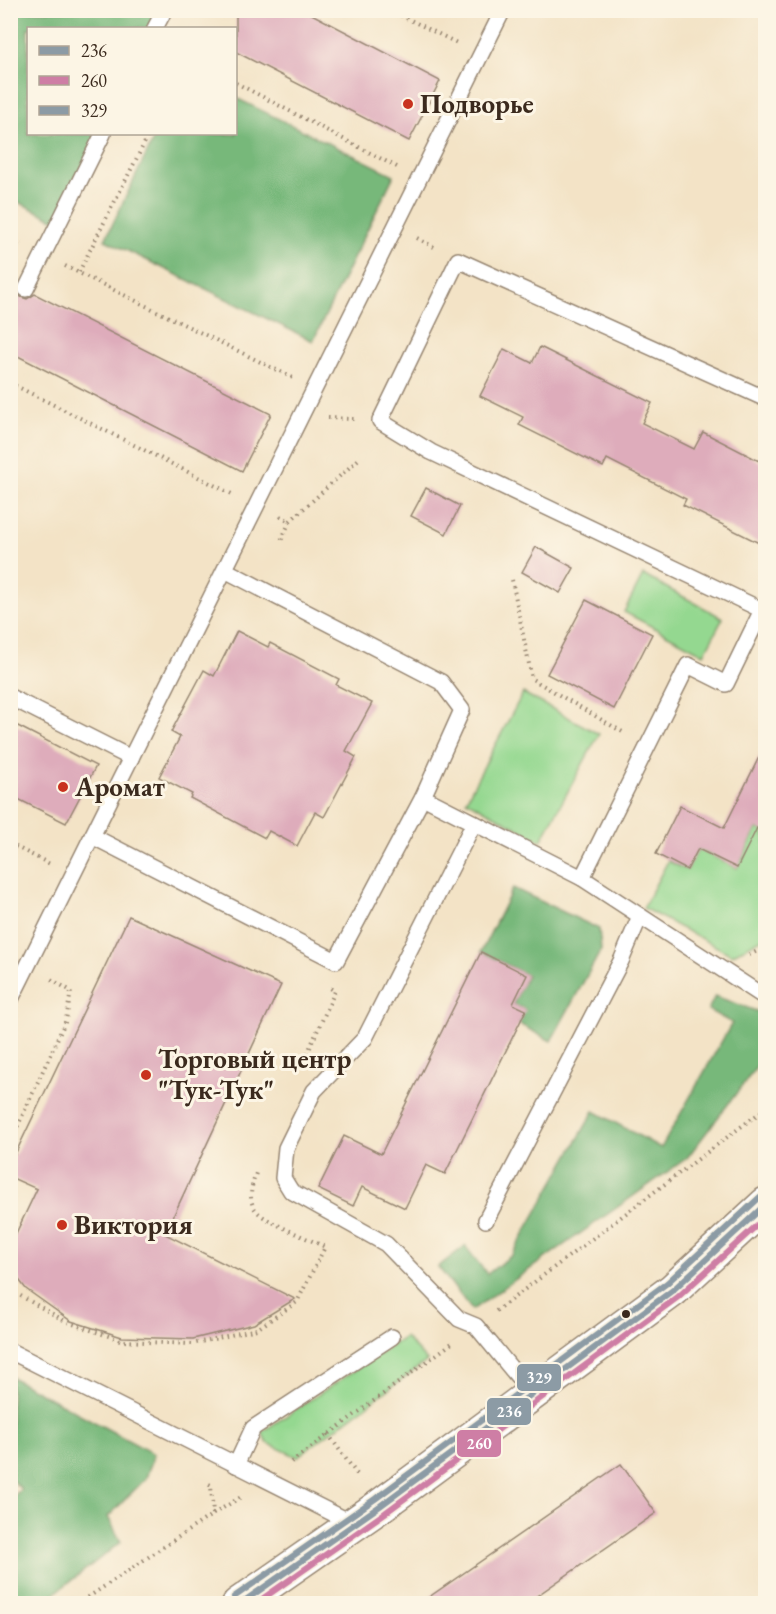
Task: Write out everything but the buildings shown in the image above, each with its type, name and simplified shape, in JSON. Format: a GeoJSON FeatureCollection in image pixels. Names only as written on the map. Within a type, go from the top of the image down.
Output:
{"type":"FeatureCollection","features":[{"type":"Feature","properties":{"kind":"street"},"geometry":{"type":"LineString","coordinates":[[239,1604],[354,1524],[673,1290],[765,1203]]}},
{"type":"Feature","properties":{"kind":"lane"},"geometry":{"type":"LineString","coordinates":[[10,1001],[503,10]]}},
{"type":"Feature","properties":{"kind":"lane"},"geometry":{"type":"LineString","coordinates":[[26,289],[102,135]]}},
{"type":"Feature","properties":{"kind":"lane"},"geometry":{"type":"LineString","coordinates":[[582,878],[688,665],[726,684],[762,610],[441,457],[380,421],[458,260],[765,399]]}},
{"type":"Feature","properties":{"kind":"lane"},"geometry":{"type":"LineString","coordinates":[[92,836],[336,961],[423,796],[462,710],[441,682],[225,570]]}},
{"type":"Feature","properties":{"kind":"lane"},"geometry":{"type":"LineString","coordinates":[[10,697],[131,758]]}},
{"type":"Feature","properties":{"kind":"lane"},"geometry":{"type":"LineString","coordinates":[[423,796],[582,878],[765,998]]}},
{"type":"Feature","properties":{"kind":"lane"},"geometry":{"type":"LineString","coordinates":[[474,823],[365,1038],[314,1091],[286,1148],[283,1178],[291,1191],[386,1244],[459,1319],[476,1326],[532,1395]]}},
{"type":"Feature","properties":{"kind":"lane"},"geometry":{"type":"LineString","coordinates":[[486,1220],[621,961],[640,916]]}},
{"type":"Feature","properties":{"kind":"lane"},"geometry":{"type":"LineString","coordinates":[[236,1465],[253,1428],[392,1336]]}},
{"type":"Feature","properties":{"kind":"lane"},"geometry":{"type":"LineString","coordinates":[[10,1351],[354,1524]]}},
{"type":"Feature","properties":{"kind":"path"},"geometry":{"type":"LineString","coordinates":[[390,10],[481,55]]}},
{"type":"Feature","properties":{"kind":"path"},"geometry":{"type":"LineString","coordinates":[[237,84],[419,178]]}},
{"type":"Feature","properties":{"kind":"path"},"geometry":{"type":"LineString","coordinates":[[79,272],[148,135]]}},
{"type":"Feature","properties":{"kind":"path"},"geometry":{"type":"LineString","coordinates":[[395,227],[458,260]]}},
{"type":"Feature","properties":{"kind":"path"},"geometry":{"type":"LineString","coordinates":[[10,239],[315,389]]}},
{"type":"Feature","properties":{"kind":"path"},"geometry":{"type":"LineString","coordinates":[[10,383],[290,521]]}},
{"type":"Feature","properties":{"kind":"path"},"geometry":{"type":"LineString","coordinates":[[301,417],[380,421]]}},
{"type":"Feature","properties":{"kind":"path"},"geometry":{"type":"LineString","coordinates":[[280,543],[290,521],[362,457]]}},
{"type":"Feature","properties":{"kind":"path"},"geometry":{"type":"LineString","coordinates":[[512,580],[532,679],[647,746]]}},
{"type":"Feature","properties":{"kind":"path"},"geometry":{"type":"LineString","coordinates":[[10,844],[72,876]]}},
{"type":"Feature","properties":{"kind":"path"},"geometry":{"type":"LineString","coordinates":[[10,1143],[66,1020],[71,991],[28,966]]}},
{"type":"Feature","properties":{"kind":"path"},"geometry":{"type":"LineString","coordinates":[[302,1066],[335,991],[324,985]]}},
{"type":"Feature","properties":{"kind":"path"},"geometry":{"type":"LineString","coordinates":[[10,1290],[67,1322],[123,1341],[192,1344],[257,1329],[297,1302],[325,1247],[258,1215],[251,1203],[250,1188],[260,1163]]}},
{"type":"Feature","properties":{"kind":"path"},"geometry":{"type":"LineString","coordinates":[[78,1604],[213,1514],[211,1485],[202,1480]]}},
{"type":"Feature","properties":{"kind":"green space"},"geometry":{"type":"Polygon","coordinates":[[[154,10],[162,15],[156,27],[27,27],[27,135],[102,135],[59,222],[14,200],[11,193],[10,11],[154,10]]]}},
{"type":"Feature","properties":{"kind":"green space"},"geometry":{"type":"Polygon","coordinates":[[[237,98],[394,175],[313,341],[105,240],[156,135],[237,135],[237,98]]]}},
{"type":"Feature","properties":{"kind":"green space"},"geometry":{"type":"Polygon","coordinates":[[[643,575],[723,618],[704,654],[624,612],[643,575]]]}},
{"type":"Feature","properties":{"kind":"green space"},"geometry":{"type":"Polygon","coordinates":[[[523,693],[599,734],[541,841],[466,800],[523,693]]]}},
{"type":"Feature","properties":{"kind":"green space"},"geometry":{"type":"Polygon","coordinates":[[[757,828],[765,832],[766,934],[763,938],[732,955],[643,908],[668,861],[687,870],[698,849],[737,868],[757,828]]]}},
{"type":"Feature","properties":{"kind":"green space"},"geometry":{"type":"Polygon","coordinates":[[[513,888],[599,929],[601,950],[551,1041],[519,1024],[525,1010],[513,1004],[527,975],[481,952],[513,888]]]}},
{"type":"Feature","properties":{"kind":"green space"},"geometry":{"type":"Polygon","coordinates":[[[715,996],[762,1013],[765,1021],[765,1056],[687,1158],[472,1310],[438,1267],[465,1246],[487,1274],[512,1255],[594,1111],[661,1148],[732,1023],[708,1010],[715,996]]]}},
{"type":"Feature","properties":{"kind":"green space"},"geometry":{"type":"Polygon","coordinates":[[[405,1337],[427,1361],[297,1457],[267,1443],[262,1432],[405,1337]]]}},
{"type":"Feature","properties":{"kind":"green space"},"geometry":{"type":"Polygon","coordinates":[[[11,1377],[154,1454],[146,1478],[108,1517],[121,1542],[42,1603],[11,1603],[11,1499],[21,1489],[11,1479],[11,1377]]]}},
{"type":"Feature","properties":{"kind":"transit line","name":"329"},"geometry":{"type":"LineString","coordinates":[[234,1597],[375,1499],[667,1283],[760,1197]]}},
{"type":"Feature","properties":{"kind":"transit line","name":"236"},"geometry":{"type":"LineString","coordinates":[[240,1604],[380,1506],[673,1290],[766,1204]]}},
{"type":"Feature","properties":{"kind":"transit line","name":"260"},"geometry":{"type":"LineString","coordinates":[[255,1604],[385,1513],[678,1297],[766,1217]]}},
{"type":"Feature","properties":{"kind":"place","name":"Подворье"},"geometry":{"type":"Point","coordinates":[408,104]}},
{"type":"Feature","properties":{"kind":"place","name":"Аромат"},"geometry":{"type":"Point","coordinates":[63,787]}},
{"type":"Feature","properties":{"kind":"place","name":"Торговый центр \"Тук-Тук\""},"geometry":{"type":"Point","coordinates":[146,1075]}},
{"type":"Feature","properties":{"kind":"place","name":"Виктория"},"geometry":{"type":"Point","coordinates":[62,1225]}}]}
